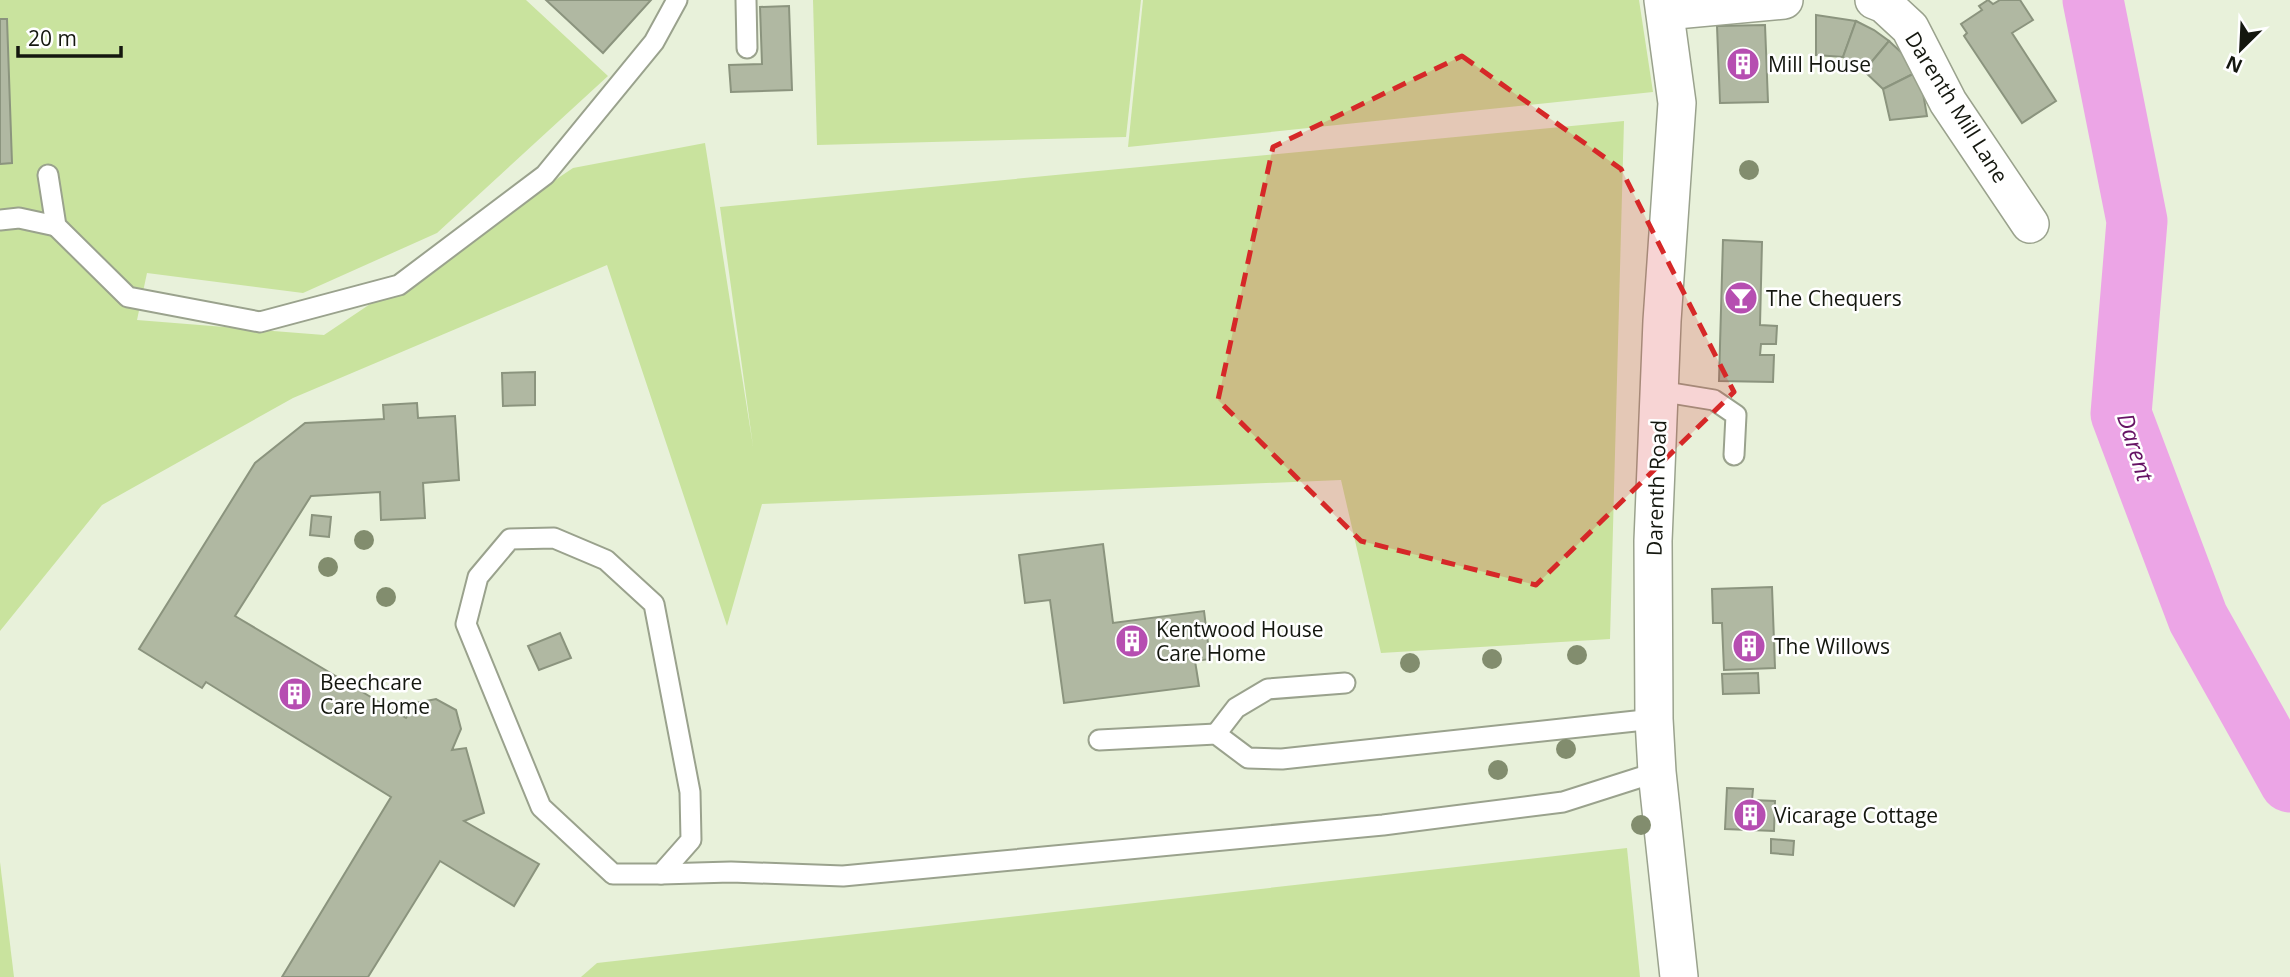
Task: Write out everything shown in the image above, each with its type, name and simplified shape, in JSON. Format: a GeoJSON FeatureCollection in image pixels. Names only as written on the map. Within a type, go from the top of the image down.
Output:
{"type":"FeatureCollection","features":[{"type":"Feature","properties":{"kind":"street"},"geometry":{"type":"LineString","coordinates":[[1664,5],[1784,0]]}},
{"type":"Feature","properties":{"kind":"street","name":"Darenth Mill Lane"},"geometry":{"type":"LineString","coordinates":[[1874,0],[1884,4],[1910,29],[1948,102],[2030,224]]}},
{"type":"Feature","properties":{"kind":"street","name":"Darenth Road"},"geometry":{"type":"LineString","coordinates":[[1664,5],[1677,103],[1673,321],[1659,391],[1653,541],[1654,719],[1657,772],[1679,977]]}},
{"type":"Feature","properties":{"kind":"lane"},"geometry":{"type":"LineString","coordinates":[[0,220],[19,218],[56,226],[128,297],[260,322],[399,285],[545,175],[654,42],[677,0]]}},
{"type":"Feature","properties":{"kind":"lane"},"geometry":{"type":"LineString","coordinates":[[746,0],[747,48]]}},
{"type":"Feature","properties":{"kind":"lane"},"geometry":{"type":"LineString","coordinates":[[48,175],[56,226]]}},
{"type":"Feature","properties":{"kind":"lane"},"geometry":{"type":"LineString","coordinates":[[1659,391],[1714,400],[1736,415],[1734,455]]}},
{"type":"Feature","properties":{"kind":"lane"},"geometry":{"type":"LineString","coordinates":[[661,874],[691,839],[690,792],[654,604],[606,560],[554,538],[510,539],[478,577],[466,624],[541,807],[613,874],[661,874],[731,872],[843,876],[1383,825],[1563,802],[1657,772]]}},
{"type":"Feature","properties":{"kind":"lane"},"geometry":{"type":"LineString","coordinates":[[1216,734],[1236,708],[1268,689],[1345,683]]}},
{"type":"Feature","properties":{"kind":"lane"},"geometry":{"type":"LineString","coordinates":[[1099,740],[1216,734],[1248,758],[1282,759],[1654,719]]}},
{"type":"Feature","properties":{"kind":"highlighted area"},"geometry":{"type":"Polygon","coordinates":[[[1462,56],[1621,169],[1734,392],[1536,585],[1361,541],[1218,400],[1273,147],[1462,56]]]}},
{"type":"Feature","properties":{"kind":"green space"},"geometry":{"type":"Polygon","coordinates":[[[0,0],[526,0],[608,76],[437,233],[303,293],[147,273],[137,320],[324,335],[573,168],[705,143],[753,446],[720,207],[1624,121],[1610,639],[1381,653],[1341,480],[762,504],[727,626],[607,265],[293,398],[102,505],[0,631],[0,164],[12,163],[7,19],[0,19],[0,0]]]}},
{"type":"Feature","properties":{"kind":"green space"},"geometry":{"type":"Polygon","coordinates":[[[813,0],[1141,0],[1126,137],[817,145],[813,0]]]}},
{"type":"Feature","properties":{"kind":"green space"},"geometry":{"type":"Polygon","coordinates":[[[1143,0],[1639,0],[1653,92],[1128,147],[1143,0]]]}},
{"type":"Feature","properties":{"kind":"green space"},"geometry":{"type":"Polygon","coordinates":[[[1627,848],[1640,977],[581,977],[597,963],[1627,848]]]}},
{"type":"Feature","properties":{"kind":"green space"},"geometry":{"type":"Polygon","coordinates":[[[0,862],[14,977],[0,977],[0,862]]]}},
{"type":"Feature","properties":{"kind":"building"},"geometry":{"type":"Polygon","coordinates":[[[546,0],[651,0],[603,53],[546,0]]]}},
{"type":"Feature","properties":{"kind":"building"},"geometry":{"type":"Polygon","coordinates":[[[1988,0],[1993,4],[2000,0],[2020,0],[2033,20],[2012,33],[2056,101],[2022,123],[1964,36],[1967,33],[1961,24],[1982,10],[1979,6],[1988,0]]]}},
{"type":"Feature","properties":{"kind":"building"},"geometry":{"type":"Polygon","coordinates":[[[789,6],[792,90],[731,92],[729,65],[762,64],[760,7],[789,6]]]}},
{"type":"Feature","properties":{"kind":"building"},"geometry":{"type":"Polygon","coordinates":[[[1816,15],[1856,21],[1843,57],[1816,55],[1816,15]]]}},
{"type":"Feature","properties":{"kind":"building"},"geometry":{"type":"Polygon","coordinates":[[[0,19],[7,19],[12,163],[0,164],[0,19]]]}},
{"type":"Feature","properties":{"kind":"building"},"geometry":{"type":"Polygon","coordinates":[[[1856,21],[1889,41],[1864,71],[1843,57],[1856,21]]]}},
{"type":"Feature","properties":{"kind":"building","name":"Mill House"},"geometry":{"type":"Polygon","coordinates":[[[1765,25],[1768,102],[1720,103],[1717,26],[1765,25]]]}},
{"type":"Feature","properties":{"kind":"building"},"geometry":{"type":"Polygon","coordinates":[[[1889,41],[1903,54],[1915,73],[1883,89],[1864,71],[1889,41]]]}},
{"type":"Feature","properties":{"kind":"building"},"geometry":{"type":"Polygon","coordinates":[[[1915,73],[1923,93],[1927,116],[1890,120],[1883,89],[1915,73]]]}},
{"type":"Feature","properties":{"kind":"building","name":"The Chequers"},"geometry":{"type":"Polygon","coordinates":[[[1723,240],[1762,242],[1760,325],[1777,326],[1776,344],[1761,344],[1760,355],[1774,355],[1773,382],[1719,381],[1723,240]]]}},
{"type":"Feature","properties":{"kind":"building"},"geometry":{"type":"Polygon","coordinates":[[[535,372],[535,405],[503,406],[502,373],[535,372]]]}},
{"type":"Feature","properties":{"kind":"building","name":"Beechcare Care Home"},"geometry":{"type":"Polygon","coordinates":[[[417,403],[418,418],[455,416],[459,480],[423,483],[425,518],[381,520],[380,492],[311,496],[235,616],[406,718],[416,703],[436,699],[456,710],[461,729],[452,750],[466,748],[484,813],[464,821],[539,864],[514,906],[440,861],[368,977],[282,977],[391,797],[206,682],[202,688],[139,649],[255,463],[305,423],[384,419],[383,405],[417,403]]]}},
{"type":"Feature","properties":{"kind":"building"},"geometry":{"type":"Polygon","coordinates":[[[312,515],[331,517],[329,537],[310,535],[312,515]]]}},
{"type":"Feature","properties":{"kind":"building","name":"Kentwood House Care Home"},"geometry":{"type":"Polygon","coordinates":[[[1103,544],[1113,623],[1204,611],[1210,659],[1195,661],[1199,686],[1064,703],[1050,600],[1025,603],[1019,555],[1103,544]]]}},
{"type":"Feature","properties":{"kind":"building","name":"The Willows"},"geometry":{"type":"Polygon","coordinates":[[[1772,587],[1775,668],[1724,670],[1722,623],[1713,623],[1712,589],[1772,587]]]}},
{"type":"Feature","properties":{"kind":"building"},"geometry":{"type":"Polygon","coordinates":[[[560,633],[571,658],[539,670],[528,646],[560,633]]]}},
{"type":"Feature","properties":{"kind":"building"},"geometry":{"type":"Polygon","coordinates":[[[1758,673],[1759,693],[1723,694],[1722,674],[1758,673]]]}},
{"type":"Feature","properties":{"kind":"building","name":"Vicarage Cottage"},"geometry":{"type":"Polygon","coordinates":[[[1727,788],[1753,789],[1752,800],[1775,801],[1774,831],[1725,829],[1727,788]]]}},
{"type":"Feature","properties":{"kind":"building"},"geometry":{"type":"Polygon","coordinates":[[[1771,839],[1794,841],[1793,855],[1771,853],[1771,839]]]}},
{"type":"Feature","properties":{"kind":"waterway","name":"Darent"},"geometry":{"type":"LineString","coordinates":[[2093,0],[2137,221],[2121,414],[2198,618],[2290,782]]}},
{"type":"Feature","properties":{"kind":"place","name":"Mill House"},"geometry":{"type":"Point","coordinates":[1743,64]}},
{"type":"Feature","properties":{"kind":"place","name":"The Chequers"},"geometry":{"type":"Point","coordinates":[1741,298]}},
{"type":"Feature","properties":{"kind":"place","name":"Kentwood House Care Home"},"geometry":{"type":"Point","coordinates":[1132,641]}},
{"type":"Feature","properties":{"kind":"place","name":"The Willows"},"geometry":{"type":"Point","coordinates":[1749,646]}},
{"type":"Feature","properties":{"kind":"place","name":"Beechcare Care Home"},"geometry":{"type":"Point","coordinates":[295,694]}},
{"type":"Feature","properties":{"kind":"place","name":"Vicarage Cottage"},"geometry":{"type":"Point","coordinates":[1750,815]}}]}
